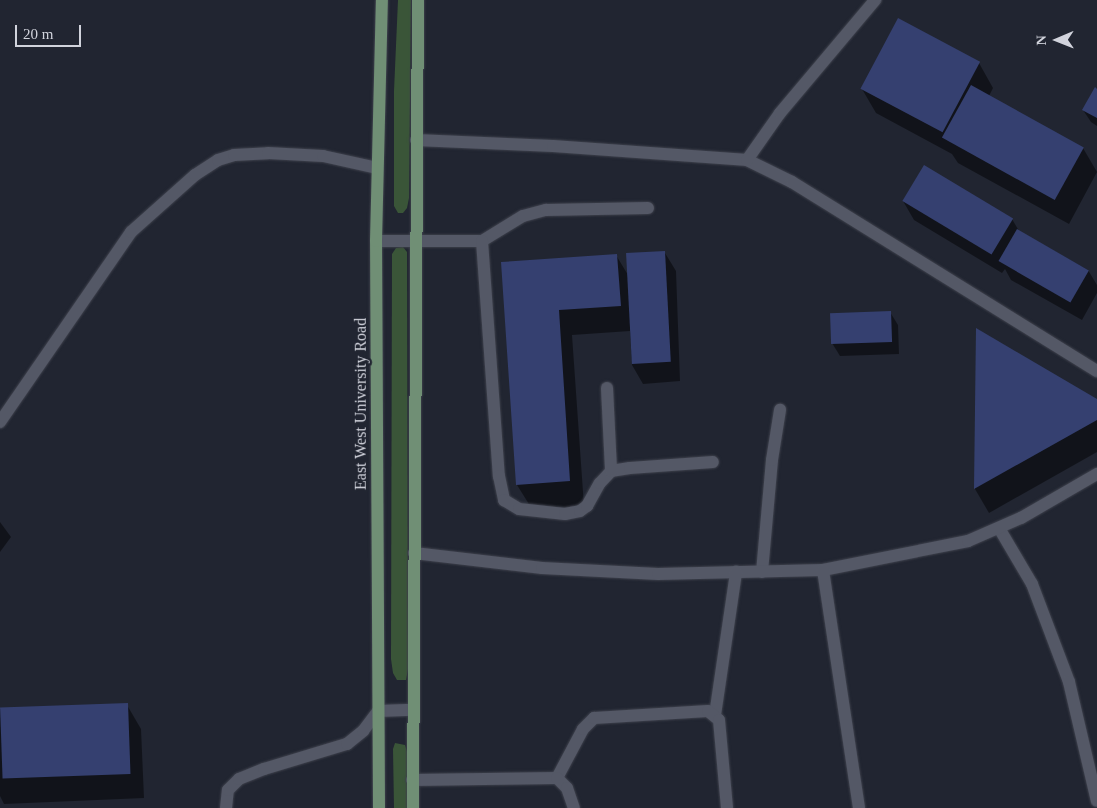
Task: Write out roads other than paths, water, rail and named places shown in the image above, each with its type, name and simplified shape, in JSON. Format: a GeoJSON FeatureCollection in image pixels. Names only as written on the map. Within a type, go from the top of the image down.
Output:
{"type":"FeatureCollection","features":[{"type":"Feature","properties":{"kind":"main road","name":"East West University Road"},"geometry":{"type":"LineString","coordinates":[[379,808],[376,241],[382,0]]}},
{"type":"Feature","properties":{"kind":"main road"},"geometry":{"type":"LineString","coordinates":[[413,808],[412,710],[418,0]]}},
{"type":"Feature","properties":{"kind":"street"},"geometry":{"type":"LineString","coordinates":[[747,160],[780,113],[874,0]]}},
{"type":"Feature","properties":{"kind":"street"},"geometry":{"type":"LineString","coordinates":[[416,140],[553,146],[747,160],[792,182],[1097,371]]}},
{"type":"Feature","properties":{"kind":"street"},"geometry":{"type":"LineString","coordinates":[[0,422],[131,232],[195,175],[218,160],[234,155],[268,153],[324,156],[377,168]]}},
{"type":"Feature","properties":{"kind":"street"},"geometry":{"type":"LineString","coordinates":[[376,241],[482,241],[523,216],[546,210],[648,208]]}},
{"type":"Feature","properties":{"kind":"street"},"geometry":{"type":"LineString","coordinates":[[482,241],[499,476],[504,500],[519,509],[565,514],[580,511],[587,506],[600,483],[611,471],[713,462]]}},
{"type":"Feature","properties":{"kind":"street"},"geometry":{"type":"LineString","coordinates":[[607,388],[611,471]]}},
{"type":"Feature","properties":{"kind":"street"},"geometry":{"type":"LineString","coordinates":[[762,572],[772,460],[780,410]]}},
{"type":"Feature","properties":{"kind":"street"},"geometry":{"type":"LineString","coordinates":[[414,554],[542,568],[658,574],[822,570],[968,541],[1021,518],[1097,474]]}},
{"type":"Feature","properties":{"kind":"street"},"geometry":{"type":"LineString","coordinates":[[999,528],[1032,584],[1070,682],[1097,801]]}},
{"type":"Feature","properties":{"kind":"street"},"geometry":{"type":"LineString","coordinates":[[822,570],[859,808]]}},
{"type":"Feature","properties":{"kind":"street"},"geometry":{"type":"LineString","coordinates":[[715,715],[736,572]]}},
{"type":"Feature","properties":{"kind":"street"},"geometry":{"type":"LineString","coordinates":[[226,808],[228,790],[239,780],[264,769],[347,744],[363,731],[378,711],[412,710]]}},
{"type":"Feature","properties":{"kind":"street"},"geometry":{"type":"LineString","coordinates":[[557,778],[582,729],[594,718],[708,711],[715,715],[720,724],[728,808]]}},
{"type":"Feature","properties":{"kind":"street"},"geometry":{"type":"LineString","coordinates":[[412,780],[557,778],[567,788],[574,808]]}}]}
